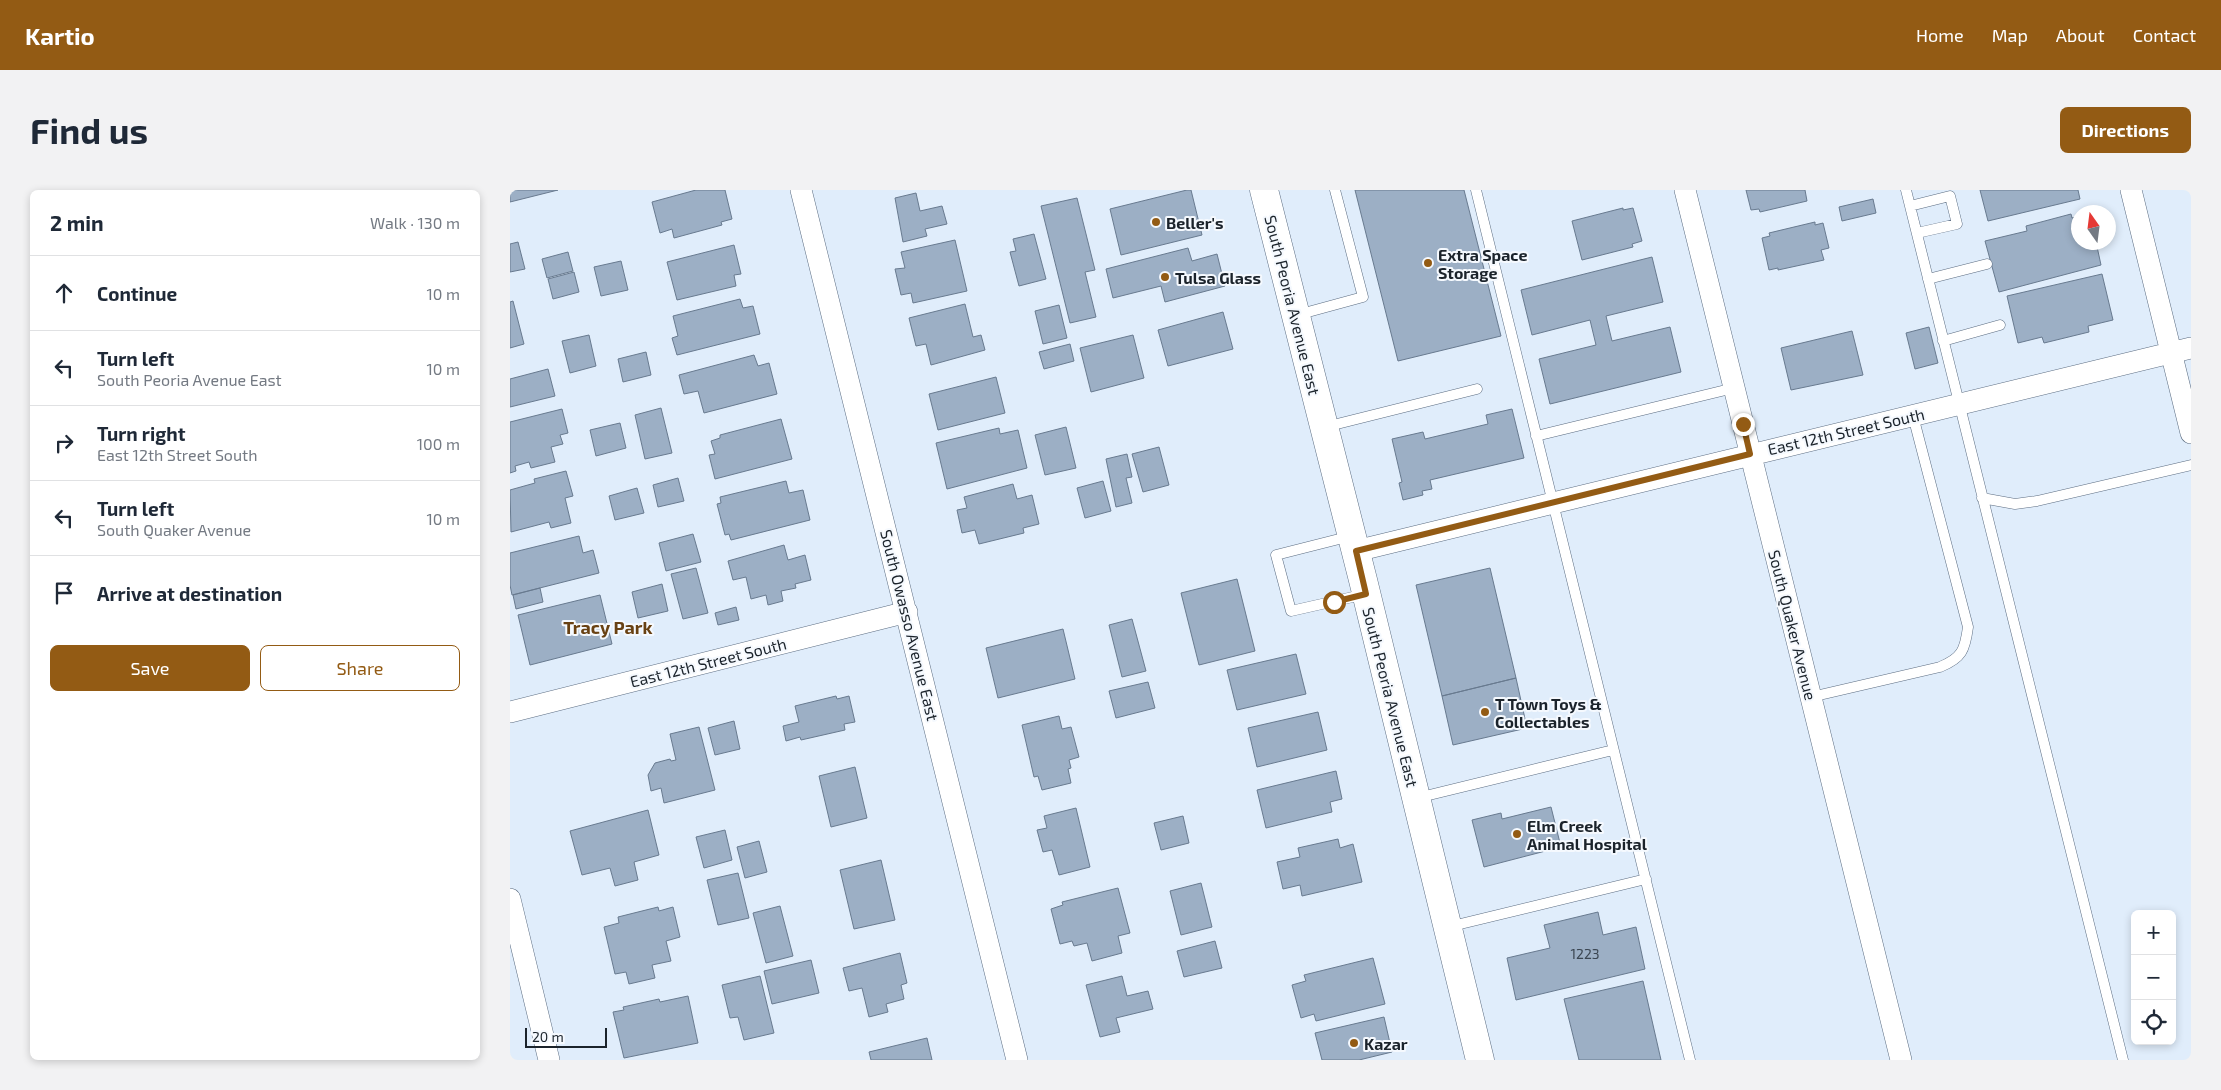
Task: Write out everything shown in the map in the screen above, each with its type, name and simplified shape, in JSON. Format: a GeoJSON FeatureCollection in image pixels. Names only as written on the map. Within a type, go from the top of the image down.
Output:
{"type":"FeatureCollection","features":[{"type":"Feature","properties":{"kind":"main road","name":"South Peoria Avenue East"},"geometry":{"type":"LineString","coordinates":[[1264,190],[1354,543],[1480,1060]]}},
{"type":"Feature","properties":{"kind":"street","name":"South Owasso Avenue East"},"geometry":{"type":"LineString","coordinates":[[801,190],[1017,1060]]}},
{"type":"Feature","properties":{"kind":"street","name":"South Quaker Avenue"},"geometry":{"type":"LineString","coordinates":[[1685,190],[1901,1060]]}},
{"type":"Feature","properties":{"kind":"street"},"geometry":{"type":"LineString","coordinates":[[2131,190],[2181,350],[2191,433]]}},
{"type":"Feature","properties":{"kind":"street","name":"East 12th Street South"},"geometry":{"type":"LineString","coordinates":[[1354,543],[1553,503],[2181,350]]}},
{"type":"Feature","properties":{"kind":"street","name":"East 12th Street South"},"geometry":{"type":"LineString","coordinates":[[510,712],[907,612]]}},
{"type":"Feature","properties":{"kind":"street"},"geometry":{"type":"LineString","coordinates":[[510,899],[550,1060]]}},
{"type":"Feature","properties":{"kind":"lane"},"geometry":{"type":"LineString","coordinates":[[1296,315],[1363,297],[1335,190]]}},
{"type":"Feature","properties":{"kind":"lane"},"geometry":{"type":"LineString","coordinates":[[1476,190],[1690,1060]]}},
{"type":"Feature","properties":{"kind":"lane"},"geometry":{"type":"LineString","coordinates":[[1906,190],[2123,1060]]}},
{"type":"Feature","properties":{"kind":"lane"},"geometry":{"type":"LineString","coordinates":[[1910,206],[1950,196],[1957,224],[1917,233]]}},
{"type":"Feature","properties":{"kind":"lane"},"geometry":{"type":"LineString","coordinates":[[1928,279],[1987,264]]}},
{"type":"Feature","properties":{"kind":"lane"},"geometry":{"type":"LineString","coordinates":[[1943,340],[2000,325]]}},
{"type":"Feature","properties":{"kind":"lane"},"geometry":{"type":"LineString","coordinates":[[1536,436],[1734,388]]}},
{"type":"Feature","properties":{"kind":"lane"},"geometry":{"type":"LineString","coordinates":[[1324,427],[1477,389]]}},
{"type":"Feature","properties":{"kind":"lane"},"geometry":{"type":"LineString","coordinates":[[1810,697],[1940,667],[1955,661],[1966,644],[1968,627],[1913,416]]}},
{"type":"Feature","properties":{"kind":"lane"},"geometry":{"type":"LineString","coordinates":[[1982,498],[2015,504],[2037,501],[2191,465]]}},
{"type":"Feature","properties":{"kind":"lane"},"geometry":{"type":"LineString","coordinates":[[1354,543],[1276,555],[1291,611],[1366,594]]}},
{"type":"Feature","properties":{"kind":"lane"},"geometry":{"type":"LineString","coordinates":[[1416,798],[1613,750]]}},
{"type":"Feature","properties":{"kind":"lane"},"geometry":{"type":"LineString","coordinates":[[1447,927],[1646,879]]}},
{"type":"Feature","properties":{"kind":"building"},"geometry":{"type":"Polygon","coordinates":[[[510,190],[558,190],[510,202],[510,190]]]}},
{"type":"Feature","properties":{"kind":"building"},"geometry":{"type":"Polygon","coordinates":[[[696,190],[725,190],[732,219],[721,222],[722,225],[674,238],[672,229],[660,233],[652,202],[696,190]]]}},
{"type":"Feature","properties":{"kind":"building","name":"Beller's"},"geometry":{"type":"Polygon","coordinates":[[[1191,190],[1202,235],[1121,255],[1110,209],[1191,190]]]}},
{"type":"Feature","properties":{"kind":"building","name":"Extra Space Storage"},"geometry":{"type":"Polygon","coordinates":[[[1355,190],[1464,190],[1501,336],[1398,361],[1355,190]]]}},
{"type":"Feature","properties":{"kind":"building"},"geometry":{"type":"Polygon","coordinates":[[[1746,190],[1805,190],[1807,201],[1760,212],[1759,209],[1751,210],[1746,190]]]}},
{"type":"Feature","properties":{"kind":"building"},"geometry":{"type":"Polygon","coordinates":[[[1980,190],[2078,190],[2080,199],[1988,221],[1980,190]]]}},
{"type":"Feature","properties":{"kind":"building"},"geometry":{"type":"Polygon","coordinates":[[[916,193],[920,211],[942,206],[947,224],[925,229],[927,236],[903,242],[895,198],[916,193]]]}},
{"type":"Feature","properties":{"kind":"building"},"geometry":{"type":"Polygon","coordinates":[[[1077,198],[1095,270],[1085,272],[1096,317],[1070,323],[1041,206],[1077,198]]]}},
{"type":"Feature","properties":{"kind":"building"},"geometry":{"type":"Polygon","coordinates":[[[1873,199],[1876,213],[1842,221],[1839,207],[1873,199]]]}},
{"type":"Feature","properties":{"kind":"building"},"geometry":{"type":"Polygon","coordinates":[[[1623,208],[1623,210],[1633,208],[1642,241],[1632,244],[1633,247],[1582,260],[1572,221],[1623,208]]]}},
{"type":"Feature","properties":{"kind":"building"},"geometry":{"type":"Polygon","coordinates":[[[2071,214],[2071,250],[2098,250],[2101,265],[1999,292],[1985,241],[2027,231],[2026,226],[2071,214]]]}},
{"type":"Feature","properties":{"kind":"building"},"geometry":{"type":"Polygon","coordinates":[[[1815,222],[1815,225],[1823,223],[1829,248],[1821,250],[1824,260],[1778,270],[1778,268],[1769,270],[1762,238],[1770,236],[1769,233],[1815,222]]]}},
{"type":"Feature","properties":{"kind":"building"},"geometry":{"type":"Polygon","coordinates":[[[1034,234],[1046,279],[1019,286],[1010,252],[1016,251],[1013,239],[1034,234]]]}},
{"type":"Feature","properties":{"kind":"building"},"geometry":{"type":"Polygon","coordinates":[[[955,240],[967,291],[913,303],[911,293],[901,295],[895,269],[905,268],[901,252],[955,240]]]}},
{"type":"Feature","properties":{"kind":"building"},"geometry":{"type":"Polygon","coordinates":[[[518,242],[525,269],[510,272],[510,244],[518,242]]]}},
{"type":"Feature","properties":{"kind":"building"},"geometry":{"type":"Polygon","coordinates":[[[734,245],[741,274],[734,275],[736,286],[677,300],[667,262],[734,245]]]}},
{"type":"Feature","properties":{"kind":"building","name":"Tulsa Glass"},"geometry":{"type":"Polygon","coordinates":[[[1188,248],[1192,261],[1217,254],[1225,286],[1165,302],[1161,286],[1113,298],[1106,269],[1188,248]]]}},
{"type":"Feature","properties":{"kind":"building"},"geometry":{"type":"Polygon","coordinates":[[[568,252],[573,271],[547,278],[542,259],[568,252]]]}},
{"type":"Feature","properties":{"kind":"building"},"geometry":{"type":"Polygon","coordinates":[[[1652,257],[1663,302],[1606,316],[1612,341],[1670,327],[1681,372],[1550,404],[1539,359],[1596,345],[1590,320],[1532,335],[1521,290],[1652,257]]]}},
{"type":"Feature","properties":{"kind":"building"},"geometry":{"type":"Polygon","coordinates":[[[621,261],[628,290],[601,296],[594,267],[621,261]]]}},
{"type":"Feature","properties":{"kind":"building"},"geometry":{"type":"Polygon","coordinates":[[[574,272],[579,292],[553,299],[548,279],[574,272]]]}},
{"type":"Feature","properties":{"kind":"building"},"geometry":{"type":"Polygon","coordinates":[[[2102,274],[2113,320],[2088,326],[2089,332],[2044,343],[2042,337],[2018,343],[2007,296],[2102,274]]]}},
{"type":"Feature","properties":{"kind":"building"},"geometry":{"type":"Polygon","coordinates":[[[740,299],[743,308],[753,306],[760,334],[677,355],[672,338],[678,336],[673,316],[740,299]]]}},
{"type":"Feature","properties":{"kind":"building"},"geometry":{"type":"Polygon","coordinates":[[[513,301],[524,344],[510,348],[510,302],[513,301]]]}},
{"type":"Feature","properties":{"kind":"building"},"geometry":{"type":"Polygon","coordinates":[[[965,304],[973,337],[981,335],[985,350],[931,365],[926,344],[916,346],[909,318],[965,304]]]}},
{"type":"Feature","properties":{"kind":"building"},"geometry":{"type":"Polygon","coordinates":[[[1059,305],[1067,338],[1043,344],[1035,311],[1059,305]]]}},
{"type":"Feature","properties":{"kind":"building"},"geometry":{"type":"Polygon","coordinates":[[[1223,312],[1233,349],[1168,366],[1158,330],[1223,312]]]}},
{"type":"Feature","properties":{"kind":"building"},"geometry":{"type":"Polygon","coordinates":[[[1929,327],[1938,363],[1915,369],[1906,333],[1929,327]]]}},
{"type":"Feature","properties":{"kind":"building"},"geometry":{"type":"Polygon","coordinates":[[[1852,331],[1863,375],[1791,390],[1781,348],[1852,331]]]}},
{"type":"Feature","properties":{"kind":"building"},"geometry":{"type":"Polygon","coordinates":[[[589,335],[596,366],[570,373],[562,341],[589,335]]]}},
{"type":"Feature","properties":{"kind":"building"},"geometry":{"type":"Polygon","coordinates":[[[1133,335],[1144,378],[1091,392],[1080,348],[1133,335]]]}},
{"type":"Feature","properties":{"kind":"building"},"geometry":{"type":"Polygon","coordinates":[[[1070,344],[1074,361],[1044,369],[1039,352],[1070,344]]]}},
{"type":"Feature","properties":{"kind":"building"},"geometry":{"type":"Polygon","coordinates":[[[646,352],[651,375],[623,382],[618,359],[646,352]]]}},
{"type":"Feature","properties":{"kind":"building"},"geometry":{"type":"Polygon","coordinates":[[[754,355],[758,366],[769,363],[777,394],[704,413],[698,391],[684,394],[679,375],[754,355]]]}},
{"type":"Feature","properties":{"kind":"building"},"geometry":{"type":"Polygon","coordinates":[[[548,369],[555,396],[510,407],[510,379],[548,369]]]}},
{"type":"Feature","properties":{"kind":"building"},"geometry":{"type":"Polygon","coordinates":[[[996,377],[1005,413],[938,430],[929,394],[996,377]]]}},
{"type":"Feature","properties":{"kind":"building"},"geometry":{"type":"Polygon","coordinates":[[[661,408],[672,453],[645,459],[635,415],[661,408]]]}},
{"type":"Feature","properties":{"kind":"building"},"geometry":{"type":"Polygon","coordinates":[[[562,409],[568,433],[560,435],[563,444],[551,447],[555,462],[531,468],[529,462],[515,466],[516,471],[510,473],[510,422],[562,409]]]}},
{"type":"Feature","properties":{"kind":"building"},"geometry":{"type":"Polygon","coordinates":[[[1512,409],[1524,458],[1430,480],[1432,489],[1422,491],[1423,495],[1403,500],[1399,483],[1402,482],[1392,439],[1423,432],[1425,439],[1488,424],[1486,415],[1512,409]]]}},
{"type":"Feature","properties":{"kind":"building"},"geometry":{"type":"Polygon","coordinates":[[[781,419],[792,459],[715,479],[709,455],[715,454],[711,441],[720,438],[720,435],[781,419]]]}},
{"type":"Feature","properties":{"kind":"building"},"geometry":{"type":"Polygon","coordinates":[[[620,423],[626,448],[596,456],[590,430],[620,423]]]}},
{"type":"Feature","properties":{"kind":"building"},"geometry":{"type":"Polygon","coordinates":[[[1066,427],[1076,468],[1045,475],[1035,435],[1066,427]]]}},
{"type":"Feature","properties":{"kind":"building"},"geometry":{"type":"Polygon","coordinates":[[[999,428],[1000,434],[1018,430],[1027,468],[947,489],[936,443],[999,428]]]}},
{"type":"Feature","properties":{"kind":"building"},"geometry":{"type":"Polygon","coordinates":[[[1159,447],[1169,485],[1143,492],[1132,454],[1159,447]]]}},
{"type":"Feature","properties":{"kind":"building"},"geometry":{"type":"Polygon","coordinates":[[[1127,454],[1132,477],[1126,478],[1132,503],[1116,507],[1106,459],[1127,454]]]}},
{"type":"Feature","properties":{"kind":"building"},"geometry":{"type":"Polygon","coordinates":[[[566,471],[573,496],[565,498],[571,523],[551,528],[549,522],[511,532],[510,490],[535,483],[534,479],[566,471]]]}},
{"type":"Feature","properties":{"kind":"building"},"geometry":{"type":"Polygon","coordinates":[[[678,478],[684,501],[658,507],[653,485],[678,478]]]}},
{"type":"Feature","properties":{"kind":"building"},"geometry":{"type":"Polygon","coordinates":[[[786,481],[789,493],[803,490],[810,520],[731,540],[729,534],[725,535],[717,504],[721,503],[720,497],[786,481]]]}},
{"type":"Feature","properties":{"kind":"building"},"geometry":{"type":"Polygon","coordinates":[[[1103,481],[1111,511],[1085,518],[1077,488],[1103,481]]]}},
{"type":"Feature","properties":{"kind":"building"},"geometry":{"type":"Polygon","coordinates":[[[1013,484],[1017,499],[1032,495],[1039,524],[1023,528],[1024,533],[979,544],[975,530],[962,533],[957,510],[967,508],[964,497],[1013,484]]]}},
{"type":"Feature","properties":{"kind":"building"},"geometry":{"type":"Polygon","coordinates":[[[637,488],[644,513],[615,520],[609,496],[637,488]]]}},
{"type":"Feature","properties":{"kind":"building"},"geometry":{"type":"Polygon","coordinates":[[[693,534],[701,562],[666,571],[659,543],[693,534]]]}},
{"type":"Feature","properties":{"kind":"building"},"geometry":{"type":"Polygon","coordinates":[[[579,536],[583,553],[593,550],[599,573],[512,595],[510,585],[510,553],[579,536]]]}},
{"type":"Feature","properties":{"kind":"building"},"geometry":{"type":"Polygon","coordinates":[[[784,545],[788,560],[805,555],[811,580],[795,584],[796,588],[781,591],[783,601],[768,605],[766,595],[751,599],[746,577],[733,580],[728,561],[784,545]]]}},
{"type":"Feature","properties":{"kind":"building"},"geometry":{"type":"Polygon","coordinates":[[[696,568],[708,613],[683,619],[671,574],[696,568]]]}},
{"type":"Feature","properties":{"kind":"building"},"geometry":{"type":"Polygon","coordinates":[[[1490,568],[1516,678],[1442,696],[1416,585],[1490,568]]]}},
{"type":"Feature","properties":{"kind":"building"},"geometry":{"type":"Polygon","coordinates":[[[1237,579],[1255,651],[1199,665],[1181,593],[1237,579]]]}},
{"type":"Feature","properties":{"kind":"building"},"geometry":{"type":"Polygon","coordinates":[[[662,584],[668,611],[638,618],[632,592],[662,584]]]}},
{"type":"Feature","properties":{"kind":"building"},"geometry":{"type":"Polygon","coordinates":[[[540,588],[543,602],[516,609],[513,595],[540,588]]]}},
{"type":"Feature","properties":{"kind":"building"},"geometry":{"type":"Polygon","coordinates":[[[600,595],[612,644],[530,665],[518,615],[600,595]]]}},
{"type":"Feature","properties":{"kind":"building"},"geometry":{"type":"Polygon","coordinates":[[[736,607],[739,620],[718,625],[715,613],[736,607]]]}},
{"type":"Feature","properties":{"kind":"building"},"geometry":{"type":"Polygon","coordinates":[[[1132,619],[1146,671],[1122,677],[1109,625],[1132,619]]]}},
{"type":"Feature","properties":{"kind":"building"},"geometry":{"type":"Polygon","coordinates":[[[1063,629],[1075,679],[998,698],[986,648],[1063,629]]]}},
{"type":"Feature","properties":{"kind":"building"},"geometry":{"type":"Polygon","coordinates":[[[1296,654],[1306,694],[1237,710],[1227,670],[1296,654]]]}},
{"type":"Feature","properties":{"kind":"building","name":"T Town Toys & Collectables"},"geometry":{"type":"Polygon","coordinates":[[[1516,678],[1527,728],[1453,745],[1442,696],[1516,678]]]}},
{"type":"Feature","properties":{"kind":"building"},"geometry":{"type":"Polygon","coordinates":[[[1148,682],[1155,708],[1116,718],[1109,691],[1148,682]]]}},
{"type":"Feature","properties":{"kind":"building"},"geometry":{"type":"Polygon","coordinates":[[[836,696],[837,699],[849,696],[855,722],[844,724],[845,730],[801,740],[800,737],[786,741],[783,726],[799,722],[795,706],[836,696]]]}},
{"type":"Feature","properties":{"kind":"building"},"geometry":{"type":"Polygon","coordinates":[[[1318,712],[1327,750],[1257,767],[1248,728],[1318,712]]]}},
{"type":"Feature","properties":{"kind":"building"},"geometry":{"type":"Polygon","coordinates":[[[1059,716],[1062,729],[1071,727],[1079,757],[1069,760],[1071,768],[1068,769],[1071,783],[1042,790],[1038,776],[1034,777],[1022,725],[1059,716]]]}},
{"type":"Feature","properties":{"kind":"building"},"geometry":{"type":"Polygon","coordinates":[[[734,721],[740,749],[715,755],[708,728],[734,721]]]}},
{"type":"Feature","properties":{"kind":"building"},"geometry":{"type":"Polygon","coordinates":[[[699,727],[715,790],[664,803],[661,788],[651,791],[648,775],[655,763],[670,759],[671,761],[676,760],[670,734],[699,727]]]}},
{"type":"Feature","properties":{"kind":"building"},"geometry":{"type":"Polygon","coordinates":[[[855,767],[867,818],[831,827],[819,776],[855,767]]]}},
{"type":"Feature","properties":{"kind":"building"},"geometry":{"type":"Polygon","coordinates":[[[1336,771],[1342,799],[1330,802],[1332,812],[1266,828],[1257,790],[1336,771]]]}},
{"type":"Feature","properties":{"kind":"building","name":"Elm Creek Animal Hospital"},"geometry":{"type":"Polygon","coordinates":[[[1551,807],[1561,847],[1484,867],[1472,820],[1501,813],[1502,819],[1551,807]]]}},
{"type":"Feature","properties":{"kind":"building"},"geometry":{"type":"Polygon","coordinates":[[[1076,808],[1090,867],[1059,875],[1052,850],[1043,852],[1037,830],[1047,828],[1044,816],[1076,808]]]}},
{"type":"Feature","properties":{"kind":"building"},"geometry":{"type":"Polygon","coordinates":[[[648,810],[659,855],[634,862],[638,880],[615,886],[610,868],[582,875],[570,831],[648,810]]]}},
{"type":"Feature","properties":{"kind":"building"},"geometry":{"type":"Polygon","coordinates":[[[1183,816],[1189,843],[1161,850],[1154,823],[1183,816]]]}},
{"type":"Feature","properties":{"kind":"building"},"geometry":{"type":"Polygon","coordinates":[[[725,830],[732,860],[704,868],[696,837],[725,830]]]}},
{"type":"Feature","properties":{"kind":"building"},"geometry":{"type":"Polygon","coordinates":[[[1338,839],[1340,848],[1353,844],[1362,882],[1302,896],[1300,885],[1283,889],[1277,862],[1300,857],[1298,848],[1338,839]]]}},
{"type":"Feature","properties":{"kind":"building"},"geometry":{"type":"Polygon","coordinates":[[[759,841],[767,872],[745,878],[737,847],[759,841]]]}},
{"type":"Feature","properties":{"kind":"building"},"geometry":{"type":"Polygon","coordinates":[[[881,860],[895,920],[854,929],[840,870],[881,860]]]}},
{"type":"Feature","properties":{"kind":"building"},"geometry":{"type":"Polygon","coordinates":[[[738,873],[749,918],[718,925],[707,880],[738,873]]]}},
{"type":"Feature","properties":{"kind":"building"},"geometry":{"type":"Polygon","coordinates":[[[1201,883],[1212,927],[1181,935],[1170,891],[1201,883]]]}},
{"type":"Feature","properties":{"kind":"building"},"geometry":{"type":"Polygon","coordinates":[[[1118,888],[1130,933],[1118,936],[1122,953],[1092,961],[1087,943],[1074,946],[1072,941],[1060,944],[1051,909],[1063,905],[1062,902],[1118,888]]]}},
{"type":"Feature","properties":{"kind":"building"},"geometry":{"type":"Polygon","coordinates":[[[780,906],[793,956],[766,963],[753,913],[780,906]]]}},
{"type":"Feature","properties":{"kind":"building"},"geometry":{"type":"Polygon","coordinates":[[[658,907],[659,911],[673,907],[680,937],[666,941],[671,961],[652,965],[655,978],[629,984],[626,972],[615,974],[604,927],[619,923],[618,917],[658,907]]]}},
{"type":"Feature","properties":{"kind":"building"},"geometry":{"type":"Polygon","coordinates":[[[1598,912],[1603,935],[1636,927],[1645,969],[1516,1000],[1507,958],[1550,948],[1544,925],[1598,912]]]}},
{"type":"Feature","properties":{"kind":"building"},"geometry":{"type":"Polygon","coordinates":[[[1215,941],[1222,968],[1184,977],[1177,951],[1215,941]]]}},
{"type":"Feature","properties":{"kind":"building"},"geometry":{"type":"Polygon","coordinates":[[[900,953],[907,983],[901,985],[904,999],[886,1004],[888,1012],[869,1017],[862,988],[849,991],[843,968],[900,953]]]}},
{"type":"Feature","properties":{"kind":"building"},"geometry":{"type":"Polygon","coordinates":[[[1373,958],[1385,1004],[1316,1021],[1314,1014],[1301,1018],[1292,985],[1306,981],[1304,975],[1373,958]]]}},
{"type":"Feature","properties":{"kind":"building"},"geometry":{"type":"Polygon","coordinates":[[[811,960],[819,993],[772,1004],[764,971],[811,960]]]}},
{"type":"Feature","properties":{"kind":"building"},"geometry":{"type":"Polygon","coordinates":[[[760,976],[774,1033],[744,1040],[738,1017],[730,1018],[722,985],[760,976]]]}},
{"type":"Feature","properties":{"kind":"building"},"geometry":{"type":"Polygon","coordinates":[[[1122,976],[1127,996],[1148,991],[1153,1009],[1116,1018],[1120,1032],[1100,1037],[1086,985],[1122,976]]]}},
{"type":"Feature","properties":{"kind":"building"},"geometry":{"type":"Polygon","coordinates":[[[1643,981],[1661,1060],[1579,1060],[1564,999],[1643,981]]]}},
{"type":"Feature","properties":{"kind":"building"},"geometry":{"type":"Polygon","coordinates":[[[688,996],[698,1043],[624,1058],[613,1012],[624,1010],[623,1007],[659,999],[660,1002],[688,996]]]}},
{"type":"Feature","properties":{"kind":"building","name":"Kazar"},"geometry":{"type":"Polygon","coordinates":[[[1384,1017],[1392,1052],[1359,1060],[1322,1060],[1315,1033],[1384,1017]]]}},
{"type":"Feature","properties":{"kind":"building"},"geometry":{"type":"Polygon","coordinates":[[[927,1038],[932,1060],[871,1060],[869,1052],[927,1038]]]}},
{"type":"Feature","properties":{"kind":"place","name":"Beller's"},"geometry":{"type":"Point","coordinates":[1156,222]}},
{"type":"Feature","properties":{"kind":"place","name":"Extra Space Storage"},"geometry":{"type":"Point","coordinates":[1428,263]}},
{"type":"Feature","properties":{"kind":"place","name":"Tulsa Glass"},"geometry":{"type":"Point","coordinates":[1165,277]}},
{"type":"Feature","properties":{"kind":"place","name":"T Town Toys & Collectables"},"geometry":{"type":"Point","coordinates":[1485,712]}},
{"type":"Feature","properties":{"kind":"place","name":"Elm Creek Animal Hospital"},"geometry":{"type":"Point","coordinates":[1517,834]}},
{"type":"Feature","properties":{"kind":"place","name":"Kazar"},"geometry":{"type":"Point","coordinates":[1354,1043]}},
{"type":"Feature","properties":{"kind":"district","name":"Tracy Park"},"geometry":{"type":"Point","coordinates":[608,627]}},
{"type":"Feature","properties":{"kind":"route"},"geometry":{"type":"LineString","coordinates":[[1334,602],[1366,594],[1356,551],[1750,454],[1743,424]]}}]}
